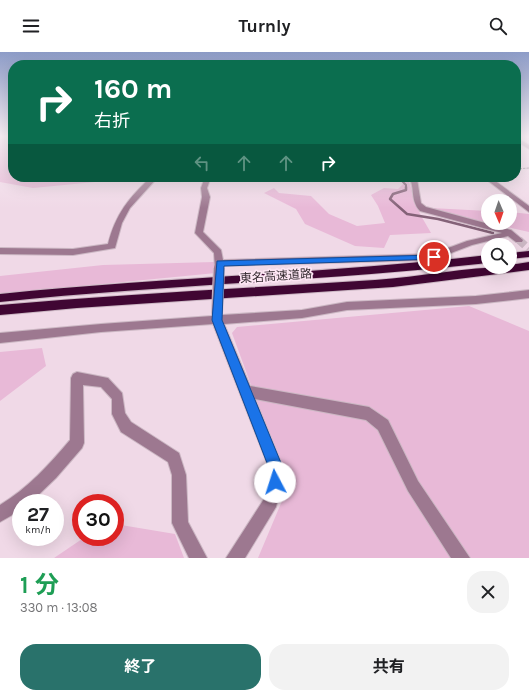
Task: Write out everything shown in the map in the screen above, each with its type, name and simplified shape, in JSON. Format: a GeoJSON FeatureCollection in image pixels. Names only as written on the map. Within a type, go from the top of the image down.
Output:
{"type":"FeatureCollection","features":[{"type":"Feature","properties":{"kind":"highway"},"geometry":{"type":"LineString","coordinates":[[517,255],[529,254]]}},
{"type":"Feature","properties":{"kind":"highway","name":"東名高速道路"},"geometry":{"type":"LineString","coordinates":[[0,298],[177,282],[385,271],[481,260]]}},
{"type":"Feature","properties":{"kind":"highway","name":"東名高速道路"},"geometry":{"type":"LineString","coordinates":[[0,310],[77,303],[393,283],[529,266]]}},
{"type":"Feature","properties":{"kind":"street"},"geometry":{"type":"LineString","coordinates":[[0,251],[73,252],[112,246],[116,226],[121,213],[134,197],[150,182]]}},
{"type":"Feature","properties":{"kind":"street"},"geometry":{"type":"LineString","coordinates":[[206,182],[204,188],[206,197],[199,233],[218,252],[220,266],[217,317],[241,382],[247,392],[274,463],[275,482],[271,502],[235,558]]}},
{"type":"Feature","properties":{"kind":"street"},"geometry":{"type":"LineString","coordinates":[[414,182],[418,204],[422,209],[508,232],[519,240]]}},
{"type":"Feature","properties":{"kind":"street"},"geometry":{"type":"LineString","coordinates":[[493,182],[529,210]]}},
{"type":"Feature","properties":{"kind":"street"},"geometry":{"type":"LineString","coordinates":[[220,266],[434,257],[470,243],[503,236],[508,232]]}},
{"type":"Feature","properties":{"kind":"street"},"geometry":{"type":"LineString","coordinates":[[0,338],[217,317],[302,314],[347,306],[476,300],[528,295]]}},
{"type":"Feature","properties":{"kind":"street"},"geometry":{"type":"LineString","coordinates":[[0,514],[20,503],[40,486],[77,442],[77,378],[104,382],[118,397],[119,414],[126,427],[174,458],[179,475],[180,523],[198,558]]}},
{"type":"Feature","properties":{"kind":"street"},"geometry":{"type":"LineString","coordinates":[[247,392],[369,414],[382,425],[413,486],[461,558]]}},
{"type":"Feature","properties":{"kind":"shaded area"},"geometry":{"type":"Polygon","coordinates":[[[0,161],[8,161],[8,182],[95,182],[33,188],[0,182],[0,161]]]}},
{"type":"Feature","properties":{"kind":"shaded area"},"geometry":{"type":"Polygon","coordinates":[[[405,182],[409,182],[420,214],[431,233],[390,235],[384,248],[355,246],[305,224],[296,209],[264,193],[274,188],[279,193],[311,196],[329,214],[357,226],[385,223],[378,206],[371,195],[384,188],[398,189],[405,182]]]}},
{"type":"Feature","properties":{"kind":"shaded area"},"geometry":{"type":"Polygon","coordinates":[[[431,208],[481,211],[481,221],[431,208]]]}},
{"type":"Feature","properties":{"kind":"shaded area"},"geometry":{"type":"Polygon","coordinates":[[[517,213],[529,214],[529,232],[517,229],[517,213]]]}},
{"type":"Feature","properties":{"kind":"shaded area"},"geometry":{"type":"Polygon","coordinates":[[[214,262],[216,273],[0,294],[0,276],[103,265],[214,262]]]}},
{"type":"Feature","properties":{"kind":"shaded area"},"geometry":{"type":"Polygon","coordinates":[[[469,306],[529,331],[529,558],[258,558],[282,501],[281,467],[232,333],[237,327],[469,306]]]}},
{"type":"Feature","properties":{"kind":"shaded area"},"geometry":{"type":"Polygon","coordinates":[[[42,348],[46,366],[0,401],[0,352],[42,348]]]}},
{"type":"Feature","properties":{"kind":"shaded area"},"geometry":{"type":"Polygon","coordinates":[[[124,526],[175,534],[184,558],[54,558],[72,546],[124,546],[124,526]]]}},
{"type":"Feature","properties":{"kind":"waterway"},"geometry":{"type":"LineString","coordinates":[[403,182],[406,185],[406,190],[393,194],[390,199],[407,214],[438,219],[493,233]]}},
{"type":"Feature","properties":{"kind":"tunnel"},"geometry":{"type":"LineString","coordinates":[[519,240],[529,249]]}},
{"type":"Feature","properties":{"kind":"route"},"geometry":{"type":"LineString","coordinates":[[275,482],[274,463],[247,392],[241,382],[217,320],[220,263],[434,257]]}}]}
